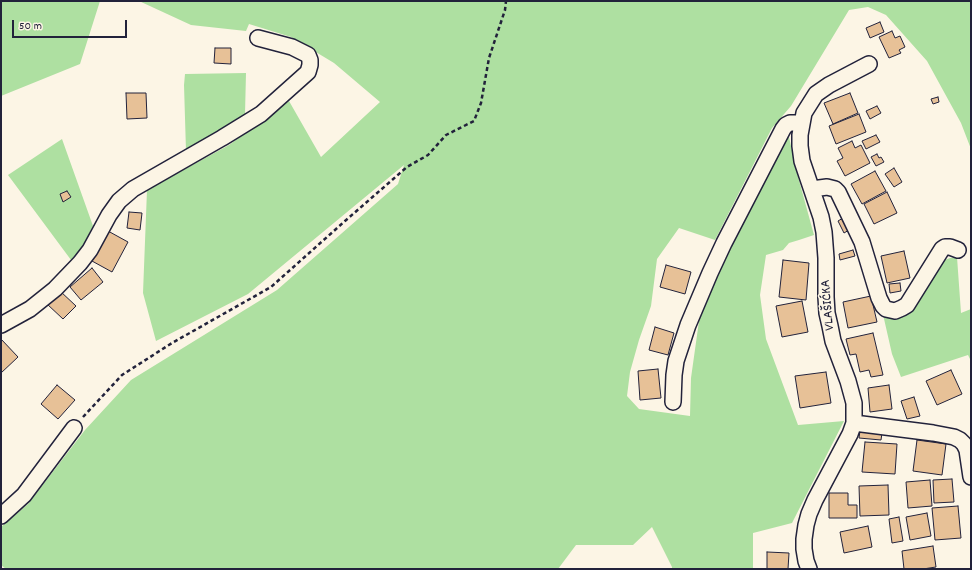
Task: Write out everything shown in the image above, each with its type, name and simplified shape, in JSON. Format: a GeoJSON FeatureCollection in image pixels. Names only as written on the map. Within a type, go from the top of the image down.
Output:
{"type":"FeatureCollection","features":[{"type":"Feature","properties":{"kind":"street"},"geometry":{"type":"LineString","coordinates":[[1,325],[30,309],[55,289],[80,263],[90,250],[109,215],[119,201],[133,189],[261,114],[308,72],[310,65],[308,55],[292,47],[258,38]]}},
{"type":"Feature","properties":{"kind":"street","name":"VLAŠIĆKA"},"geometry":{"type":"LineString","coordinates":[[809,569],[806,561],[804,539],[806,525],[815,500],[850,434],[854,423],[854,403],[833,341],[827,313],[824,232],[812,189],[802,161],[800,146],[801,124],[804,113],[816,94],[829,85],[869,64]]}},
{"type":"Feature","properties":{"kind":"street"},"geometry":{"type":"LineString","coordinates":[[673,402],[674,375],[678,354],[688,325],[724,243],[783,129],[790,123],[801,124]]}},
{"type":"Feature","properties":{"kind":"street"},"geometry":{"type":"LineString","coordinates":[[812,189],[827,187],[835,189],[838,192],[862,242],[880,298],[886,309],[894,311],[907,305],[942,249],[945,247],[950,247],[958,250]]}},
{"type":"Feature","properties":{"kind":"street"},"geometry":{"type":"LineString","coordinates":[[854,423],[954,437],[960,440],[967,450],[971,477]]}},
{"type":"Feature","properties":{"kind":"street"},"geometry":{"type":"LineString","coordinates":[[1,516],[24,495],[74,428]]}},
{"type":"Feature","properties":{"kind":"path"},"geometry":{"type":"LineString","coordinates":[[74,428],[122,375],[172,343],[271,287],[407,167],[428,154],[446,135],[474,121],[481,103],[489,58],[505,10],[506,1]]}},
{"type":"Feature","properties":{"kind":"green space"},"geometry":{"type":"Polygon","coordinates":[[[1,1],[100,1],[80,64],[1,96],[1,1]]]}},
{"type":"Feature","properties":{"kind":"green space"},"geometry":{"type":"Polygon","coordinates":[[[139,1],[971,1],[971,149],[961,123],[927,61],[886,15],[868,7],[849,10],[791,106],[772,128],[715,240],[679,228],[657,259],[651,306],[630,372],[627,396],[639,409],[690,416],[691,378],[699,321],[714,275],[783,140],[789,137],[814,235],[789,243],[783,250],[766,255],[760,295],[766,339],[798,425],[844,421],[792,523],[753,533],[753,569],[672,569],[652,527],[633,545],[576,545],[558,569],[6,569],[1,565],[1,527],[28,504],[85,430],[131,380],[277,290],[398,184],[404,165],[248,294],[156,341],[143,293],[147,190],[229,145],[289,101],[321,157],[380,102],[334,63],[291,37],[249,24],[246,31],[191,25],[139,1]]]}},
{"type":"Feature","properties":{"kind":"green space"},"geometry":{"type":"Polygon","coordinates":[[[246,73],[245,114],[186,151],[185,74],[246,73]]]}},
{"type":"Feature","properties":{"kind":"green space"},"geometry":{"type":"Polygon","coordinates":[[[62,139],[93,226],[74,264],[8,175],[62,139]]]}},
{"type":"Feature","properties":{"kind":"green space"},"geometry":{"type":"Polygon","coordinates":[[[957,257],[961,313],[971,309],[971,361],[968,355],[901,377],[892,354],[882,310],[891,316],[901,317],[907,314],[912,310],[942,261],[957,257]]]}},
{"type":"Feature","properties":{"kind":"building"},"geometry":{"type":"Polygon","coordinates":[[[880,22],[884,32],[870,38],[866,28],[880,22]]]}},
{"type":"Feature","properties":{"kind":"building"},"geometry":{"type":"Polygon","coordinates":[[[892,31],[895,38],[900,36],[905,47],[899,50],[901,53],[889,58],[879,37],[892,31]]]}},
{"type":"Feature","properties":{"kind":"building"},"geometry":{"type":"Polygon","coordinates":[[[215,48],[231,48],[231,64],[214,63],[215,48]]]}},
{"type":"Feature","properties":{"kind":"building"},"geometry":{"type":"Polygon","coordinates":[[[126,93],[146,93],[147,118],[127,119],[126,93]]]}},
{"type":"Feature","properties":{"kind":"building"},"geometry":{"type":"Polygon","coordinates":[[[850,93],[858,113],[833,124],[824,103],[850,93]]]}},
{"type":"Feature","properties":{"kind":"building"},"geometry":{"type":"Polygon","coordinates":[[[938,97],[939,102],[933,104],[931,99],[938,97]]]}},
{"type":"Feature","properties":{"kind":"building"},"geometry":{"type":"Polygon","coordinates":[[[877,106],[881,113],[870,119],[866,111],[877,106]]]}},
{"type":"Feature","properties":{"kind":"building"},"geometry":{"type":"Polygon","coordinates":[[[859,114],[866,132],[836,144],[829,126],[859,114]]]}},
{"type":"Feature","properties":{"kind":"building"},"geometry":{"type":"Polygon","coordinates":[[[876,135],[880,142],[866,149],[862,141],[876,135]]]}},
{"type":"Feature","properties":{"kind":"building"},"geometry":{"type":"Polygon","coordinates":[[[852,141],[855,148],[861,145],[870,163],[845,176],[837,161],[843,158],[838,148],[852,141]]]}},
{"type":"Feature","properties":{"kind":"building"},"geometry":{"type":"Polygon","coordinates":[[[877,154],[884,162],[876,166],[871,157],[877,154]]]}},
{"type":"Feature","properties":{"kind":"building"},"geometry":{"type":"Polygon","coordinates":[[[894,168],[902,182],[894,187],[885,174],[894,168]]]}},
{"type":"Feature","properties":{"kind":"building"},"geometry":{"type":"Polygon","coordinates":[[[875,171],[886,191],[862,204],[851,184],[875,171]]]}},
{"type":"Feature","properties":{"kind":"building"},"geometry":{"type":"Polygon","coordinates":[[[67,191],[71,197],[63,202],[60,194],[67,191]]]}},
{"type":"Feature","properties":{"kind":"building"},"geometry":{"type":"Polygon","coordinates":[[[887,192],[897,213],[874,224],[864,204],[887,192]]]}},
{"type":"Feature","properties":{"kind":"building"},"geometry":{"type":"Polygon","coordinates":[[[129,212],[142,213],[140,230],[127,228],[129,212]]]}},
{"type":"Feature","properties":{"kind":"building"},"geometry":{"type":"Polygon","coordinates":[[[843,218],[849,230],[844,233],[838,221],[843,218]]]}},
{"type":"Feature","properties":{"kind":"building"},"geometry":{"type":"Polygon","coordinates":[[[108,231],[128,242],[112,272],[92,261],[108,231]]]}},
{"type":"Feature","properties":{"kind":"building"},"geometry":{"type":"Polygon","coordinates":[[[853,250],[855,256],[840,260],[839,254],[853,250]]]}},
{"type":"Feature","properties":{"kind":"building"},"geometry":{"type":"Polygon","coordinates":[[[904,251],[910,278],[887,283],[881,256],[904,251]]]}},
{"type":"Feature","properties":{"kind":"building"},"geometry":{"type":"Polygon","coordinates":[[[783,260],[809,263],[806,300],[779,297],[783,260]]]}},
{"type":"Feature","properties":{"kind":"building"},"geometry":{"type":"Polygon","coordinates":[[[666,265],[691,272],[685,294],[660,287],[666,265]]]}},
{"type":"Feature","properties":{"kind":"building"},"geometry":{"type":"Polygon","coordinates":[[[92,268],[103,282],[81,300],[70,287],[92,268]]]}},
{"type":"Feature","properties":{"kind":"building"},"geometry":{"type":"Polygon","coordinates":[[[900,283],[901,291],[890,293],[889,284],[900,283]]]}},
{"type":"Feature","properties":{"kind":"building"},"geometry":{"type":"Polygon","coordinates":[[[60,291],[76,306],[63,319],[47,304],[60,291]]]}},
{"type":"Feature","properties":{"kind":"building"},"geometry":{"type":"Polygon","coordinates":[[[871,296],[877,322],[848,328],[843,302],[871,296]]]}},
{"type":"Feature","properties":{"kind":"building"},"geometry":{"type":"Polygon","coordinates":[[[802,301],[808,332],[782,337],[776,306],[802,301]]]}},
{"type":"Feature","properties":{"kind":"building"},"geometry":{"type":"Polygon","coordinates":[[[655,327],[674,333],[668,355],[649,350],[655,327]]]}},
{"type":"Feature","properties":{"kind":"building"},"geometry":{"type":"Polygon","coordinates":[[[873,333],[883,375],[871,377],[869,370],[860,372],[856,354],[850,355],[846,339],[873,333]]]}},
{"type":"Feature","properties":{"kind":"building"},"geometry":{"type":"Polygon","coordinates":[[[1,339],[18,357],[1,373],[1,339]]]}},
{"type":"Feature","properties":{"kind":"building"},"geometry":{"type":"Polygon","coordinates":[[[658,369],[661,398],[640,400],[638,371],[658,369]]]}},
{"type":"Feature","properties":{"kind":"building"},"geometry":{"type":"Polygon","coordinates":[[[951,370],[962,394],[937,405],[926,381],[951,370]]]}},
{"type":"Feature","properties":{"kind":"building"},"geometry":{"type":"Polygon","coordinates":[[[826,372],[831,403],[800,408],[795,376],[826,372]]]}},
{"type":"Feature","properties":{"kind":"building"},"geometry":{"type":"Polygon","coordinates":[[[57,385],[75,400],[58,419],[41,404],[57,385]]]}},
{"type":"Feature","properties":{"kind":"building"},"geometry":{"type":"Polygon","coordinates":[[[889,385],[892,409],[870,412],[868,388],[889,385]]]}},
{"type":"Feature","properties":{"kind":"building"},"geometry":{"type":"Polygon","coordinates":[[[914,397],[920,416],[907,419],[901,401],[914,397]]]}},
{"type":"Feature","properties":{"kind":"building"},"geometry":{"type":"Polygon","coordinates":[[[860,431],[882,433],[881,440],[859,438],[860,431]]]}},
{"type":"Feature","properties":{"kind":"building"},"geometry":{"type":"Polygon","coordinates":[[[917,440],[946,444],[942,475],[913,471],[917,440]]]}},
{"type":"Feature","properties":{"kind":"building"},"geometry":{"type":"Polygon","coordinates":[[[865,442],[897,444],[895,474],[862,472],[865,442]]]}},
{"type":"Feature","properties":{"kind":"building"},"geometry":{"type":"Polygon","coordinates":[[[952,479],[954,502],[934,503],[933,480],[952,479]]]}},
{"type":"Feature","properties":{"kind":"building"},"geometry":{"type":"Polygon","coordinates":[[[930,480],[932,506],[908,508],[906,482],[930,480]]]}},
{"type":"Feature","properties":{"kind":"building"},"geometry":{"type":"Polygon","coordinates":[[[888,485],[889,515],[860,516],[859,486],[888,485]]]}},
{"type":"Feature","properties":{"kind":"building"},"geometry":{"type":"Polygon","coordinates":[[[829,493],[848,493],[848,505],[857,505],[857,518],[829,518],[829,493]]]}},
{"type":"Feature","properties":{"kind":"building"},"geometry":{"type":"Polygon","coordinates":[[[958,506],[961,538],[935,540],[932,508],[958,506]]]}},
{"type":"Feature","properties":{"kind":"building"},"geometry":{"type":"Polygon","coordinates":[[[927,513],[931,536],[910,540],[906,517],[927,513]]]}},
{"type":"Feature","properties":{"kind":"building"},"geometry":{"type":"Polygon","coordinates":[[[899,517],[903,541],[892,543],[889,519],[899,517]]]}},
{"type":"Feature","properties":{"kind":"building"},"geometry":{"type":"Polygon","coordinates":[[[868,526],[872,547],[844,553],[840,532],[868,526]]]}},
{"type":"Feature","properties":{"kind":"building"},"geometry":{"type":"Polygon","coordinates":[[[933,546],[936,567],[904,569],[902,551],[933,546]]]}},
{"type":"Feature","properties":{"kind":"building"},"geometry":{"type":"Polygon","coordinates":[[[767,552],[789,553],[788,569],[767,569],[767,552]]]}}]}
